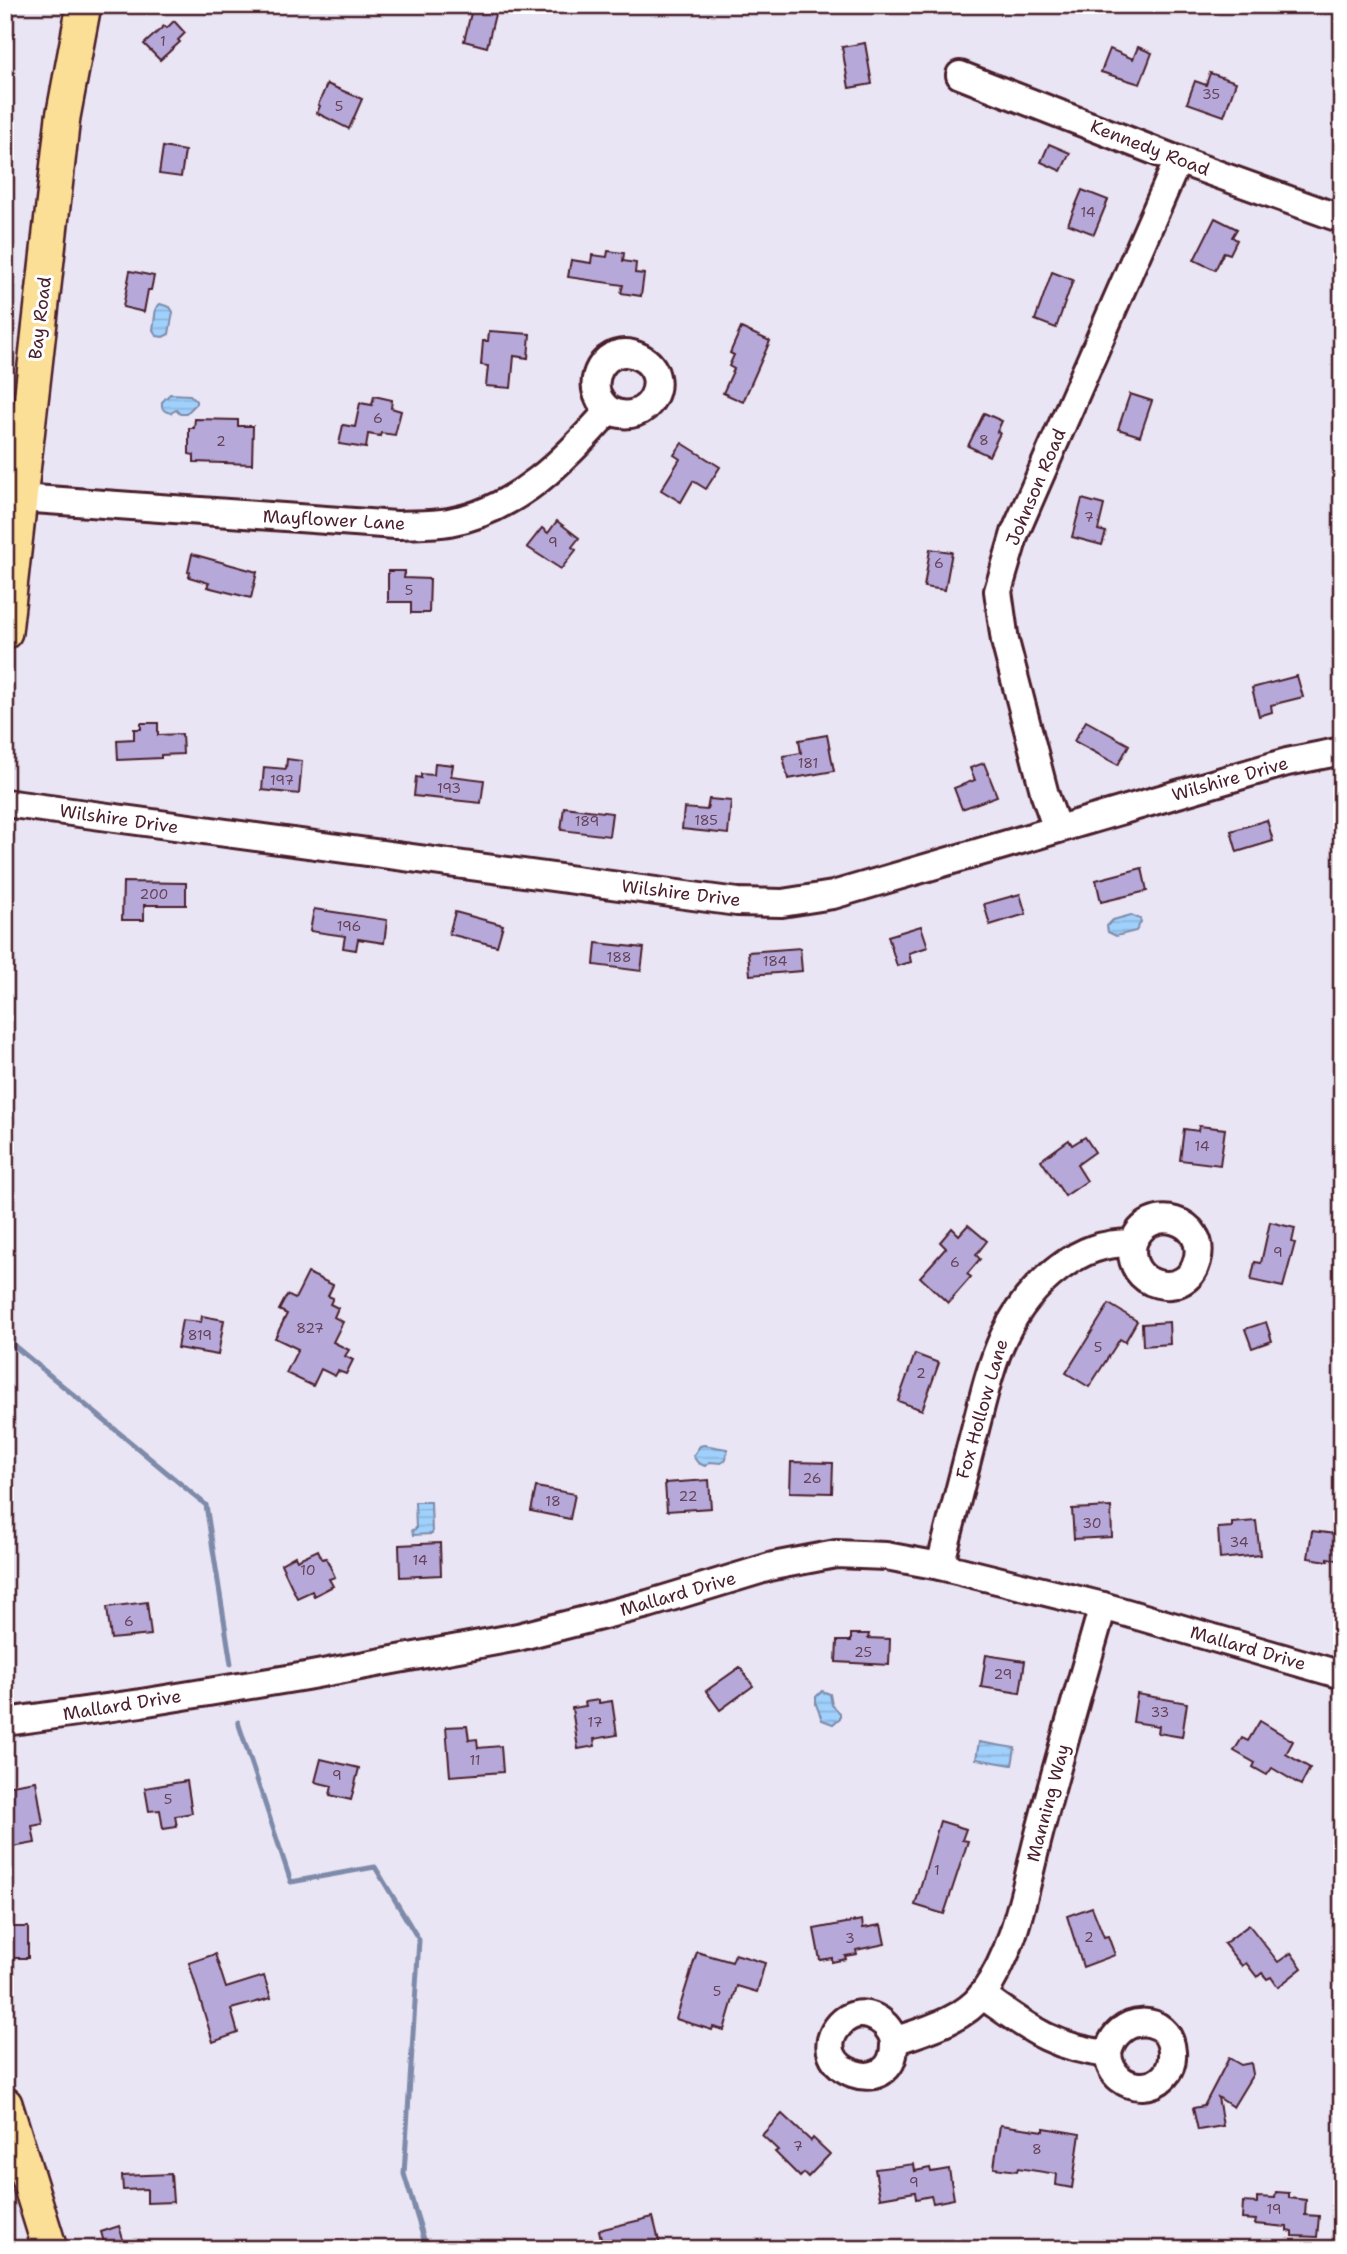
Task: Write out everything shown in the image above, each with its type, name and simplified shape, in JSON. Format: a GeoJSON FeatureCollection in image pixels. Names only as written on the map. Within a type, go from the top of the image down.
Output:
{"type":"FeatureCollection","features":[{"type":"Feature","properties":{"kind":"main road","name":"Bay Road"},"geometry":{"type":"LineString","coordinates":[[5,632],[63,117],[84,5]]}},
{"type":"Feature","properties":{"kind":"main road"},"geometry":{"type":"LineString","coordinates":[[5,2104],[50,2249]]}},
{"type":"Feature","properties":{"kind":"street","name":"Kennedy Road"},"geometry":{"type":"LineString","coordinates":[[960,75],[1178,160],[1342,219]]}},
{"type":"Feature","properties":{"kind":"street","name":"Johnson Road"},"geometry":{"type":"LineString","coordinates":[[1057,829],[1045,795],[1005,641],[998,591],[1015,533],[1178,160]]}},
{"type":"Feature","properties":{"kind":"street","name":"Mayflower Lane"},"geometry":{"type":"LineString","coordinates":[[20,498],[396,525],[449,522],[496,507],[518,494],[564,460],[609,410]]}},
{"type":"Feature","properties":{"kind":"street","name":"Wilshire Drive"},"geometry":{"type":"LineString","coordinates":[[5,803],[737,902],[782,903],[833,895],[1287,762],[1342,751]]}},
{"type":"Feature","properties":{"kind":"street","name":"Fox Hollow Lane"},"geometry":{"type":"LineString","coordinates":[[940,1566],[989,1375],[1004,1331],[1014,1314],[1037,1286],[1070,1260],[1100,1245],[1133,1243]]}},
{"type":"Feature","properties":{"kind":"street","name":"Mallard Drive"},"geometry":{"type":"LineString","coordinates":[[5,1722],[306,1676],[519,1637],[648,1604],[773,1566],[836,1554],[886,1556],[940,1566],[1103,1606],[1342,1675]]}},
{"type":"Feature","properties":{"kind":"street","name":"Manning Way"},"geometry":{"type":"LineString","coordinates":[[894,2041],[949,2020],[966,2010],[982,1995],[1000,1964],[1015,1928],[1103,1606]]}},
{"type":"Feature","properties":{"kind":"street"},"geometry":{"type":"LineString","coordinates":[[982,1995],[1044,2038],[1078,2050],[1108,2054]]}},
{"type":"Feature","properties":{"kind":"water"},"geometry":{"type":"Polygon","coordinates":[[[160,304],[170,307],[173,312],[169,334],[163,337],[157,336],[153,330],[156,308],[160,304]]]}},
{"type":"Feature","properties":{"kind":"water"},"geometry":{"type":"Polygon","coordinates":[[[170,394],[190,395],[196,404],[186,414],[180,414],[176,410],[166,412],[162,402],[170,394]]]}},
{"type":"Feature","properties":{"kind":"water"},"geometry":{"type":"Polygon","coordinates":[[[1131,915],[1141,922],[1136,931],[1116,936],[1108,932],[1107,926],[1113,920],[1131,915]]]}},
{"type":"Feature","properties":{"kind":"water"},"geometry":{"type":"Polygon","coordinates":[[[700,1446],[727,1449],[726,1460],[721,1463],[710,1462],[705,1466],[698,1463],[693,1456],[700,1446]]]}},
{"type":"Feature","properties":{"kind":"water"},"geometry":{"type":"Polygon","coordinates":[[[415,1502],[431,1502],[432,1534],[413,1535],[412,1530],[416,1529],[415,1502]]]}},
{"type":"Feature","properties":{"kind":"water"},"geometry":{"type":"Polygon","coordinates":[[[822,1691],[830,1694],[832,1705],[840,1713],[840,1718],[833,1724],[822,1720],[816,1704],[816,1697],[822,1691]]]}},
{"type":"Feature","properties":{"kind":"water"},"geometry":{"type":"Polygon","coordinates":[[[979,1742],[1015,1748],[1012,1765],[976,1759],[979,1742]]]}},
{"type":"Feature","properties":{"kind":"building"},"geometry":{"type":"Polygon","coordinates":[[[473,5],[496,10],[487,47],[464,41],[473,5]]]}},
{"type":"Feature","properties":{"kind":"building"},"geometry":{"type":"Polygon","coordinates":[[[174,21],[185,33],[178,40],[180,42],[160,60],[144,44],[164,26],[167,28],[174,21]]]}},
{"type":"Feature","properties":{"kind":"building"},"geometry":{"type":"Polygon","coordinates":[[[865,43],[872,84],[849,88],[842,47],[865,43]]]}},
{"type":"Feature","properties":{"kind":"building"},"geometry":{"type":"Polygon","coordinates":[[[1138,47],[1152,53],[1140,84],[1101,72],[1110,49],[1133,59],[1138,47]]]}},
{"type":"Feature","properties":{"kind":"building"},"geometry":{"type":"Polygon","coordinates":[[[1210,73],[1236,82],[1224,116],[1187,103],[1195,81],[1206,85],[1210,73]]]}},
{"type":"Feature","properties":{"kind":"building"},"geometry":{"type":"Polygon","coordinates":[[[327,84],[362,99],[349,129],[317,113],[327,84]]]}},
{"type":"Feature","properties":{"kind":"building"},"geometry":{"type":"Polygon","coordinates":[[[1049,144],[1070,153],[1061,171],[1041,162],[1049,144]]]}},
{"type":"Feature","properties":{"kind":"building"},"geometry":{"type":"Polygon","coordinates":[[[163,147],[185,151],[181,177],[159,174],[163,147]]]}},
{"type":"Feature","properties":{"kind":"building"},"geometry":{"type":"Polygon","coordinates":[[[1082,190],[1108,200],[1094,234],[1068,224],[1082,190]]]}},
{"type":"Feature","properties":{"kind":"building"},"geometry":{"type":"Polygon","coordinates":[[[1215,218],[1237,229],[1232,237],[1237,240],[1230,254],[1224,252],[1215,270],[1194,260],[1215,218]]]}},
{"type":"Feature","properties":{"kind":"building"},"geometry":{"type":"Polygon","coordinates":[[[608,251],[624,253],[623,261],[636,263],[635,273],[644,274],[641,296],[621,293],[623,285],[568,277],[571,260],[591,263],[592,255],[607,257],[608,251]]]}},
{"type":"Feature","properties":{"kind":"building"},"geometry":{"type":"Polygon","coordinates":[[[130,271],[154,276],[144,312],[123,307],[130,271]]]}},
{"type":"Feature","properties":{"kind":"building"},"geometry":{"type":"Polygon","coordinates":[[[1052,272],[1073,280],[1056,328],[1035,320],[1052,272]]]}},
{"type":"Feature","properties":{"kind":"building"},"geometry":{"type":"Polygon","coordinates":[[[741,328],[770,341],[743,402],[723,393],[734,369],[729,366],[734,355],[730,353],[741,328]]]}},
{"type":"Feature","properties":{"kind":"building"},"geometry":{"type":"Polygon","coordinates":[[[489,331],[530,334],[528,358],[514,356],[511,388],[486,386],[488,366],[481,365],[483,341],[488,341],[489,331]]]}},
{"type":"Feature","properties":{"kind":"building"},"geometry":{"type":"Polygon","coordinates":[[[1130,394],[1152,401],[1140,436],[1118,429],[1130,394]]]}},
{"type":"Feature","properties":{"kind":"building"},"geometry":{"type":"Polygon","coordinates":[[[374,396],[392,400],[391,408],[401,411],[395,435],[368,434],[366,448],[339,444],[343,425],[355,427],[360,403],[372,405],[374,396]]]}},
{"type":"Feature","properties":{"kind":"building"},"geometry":{"type":"Polygon","coordinates":[[[984,413],[1002,421],[997,432],[1000,433],[989,456],[968,446],[984,413]]]}},
{"type":"Feature","properties":{"kind":"building"},"geometry":{"type":"Polygon","coordinates":[[[195,419],[238,420],[238,426],[253,426],[252,464],[194,462],[194,455],[189,454],[189,428],[194,428],[195,419]]]}},
{"type":"Feature","properties":{"kind":"building"},"geometry":{"type":"Polygon","coordinates":[[[682,443],[720,467],[706,489],[693,481],[681,502],[661,490],[680,459],[674,455],[682,443]]]}},
{"type":"Feature","properties":{"kind":"building"},"geometry":{"type":"Polygon","coordinates":[[[1082,499],[1104,505],[1098,530],[1106,532],[1102,545],[1072,537],[1082,499]]]}},
{"type":"Feature","properties":{"kind":"building"},"geometry":{"type":"Polygon","coordinates":[[[557,521],[579,538],[572,547],[576,550],[561,569],[527,547],[542,528],[548,533],[557,521]]]}},
{"type":"Feature","properties":{"kind":"building"},"geometry":{"type":"Polygon","coordinates":[[[930,549],[952,552],[945,590],[924,587],[930,549]]]}},
{"type":"Feature","properties":{"kind":"building"},"geometry":{"type":"Polygon","coordinates":[[[192,554],[257,572],[251,598],[207,587],[209,583],[189,577],[192,554]]]}},
{"type":"Feature","properties":{"kind":"building"},"geometry":{"type":"Polygon","coordinates":[[[388,571],[405,571],[404,578],[430,579],[429,613],[411,613],[411,602],[388,602],[388,571]]]}},
{"type":"Feature","properties":{"kind":"building"},"geometry":{"type":"Polygon","coordinates":[[[1297,676],[1303,697],[1271,705],[1272,712],[1259,716],[1252,688],[1297,676]]]}},
{"type":"Feature","properties":{"kind":"building"},"geometry":{"type":"Polygon","coordinates":[[[1086,721],[1129,745],[1118,765],[1074,741],[1086,721]]]}},
{"type":"Feature","properties":{"kind":"building"},"geometry":{"type":"Polygon","coordinates":[[[141,723],[158,723],[158,735],[182,734],[183,754],[118,760],[117,740],[134,739],[134,729],[141,729],[141,723]]]}},
{"type":"Feature","properties":{"kind":"building"},"geometry":{"type":"Polygon","coordinates":[[[827,735],[834,771],[788,779],[783,756],[801,753],[799,740],[827,735]]]}},
{"type":"Feature","properties":{"kind":"building"},"geometry":{"type":"Polygon","coordinates":[[[287,759],[302,761],[299,794],[262,790],[264,767],[286,769],[287,759]]]}},
{"type":"Feature","properties":{"kind":"building"},"geometry":{"type":"Polygon","coordinates":[[[435,763],[453,765],[451,776],[484,780],[481,803],[414,796],[416,777],[421,778],[421,774],[434,775],[435,763]]]}},
{"type":"Feature","properties":{"kind":"building"},"geometry":{"type":"Polygon","coordinates":[[[984,763],[997,796],[962,809],[954,788],[975,780],[970,768],[984,763]]]}},
{"type":"Feature","properties":{"kind":"building"},"geometry":{"type":"Polygon","coordinates":[[[709,799],[731,801],[728,834],[682,829],[684,808],[707,810],[709,799]]]}},
{"type":"Feature","properties":{"kind":"building"},"geometry":{"type":"Polygon","coordinates":[[[564,807],[612,813],[609,836],[561,830],[564,807]]]}},
{"type":"Feature","properties":{"kind":"building"},"geometry":{"type":"Polygon","coordinates":[[[1267,820],[1273,841],[1237,852],[1231,831],[1267,820]]]}},
{"type":"Feature","properties":{"kind":"building"},"geometry":{"type":"Polygon","coordinates":[[[1142,868],[1147,891],[1101,902],[1096,880],[1142,868]]]}},
{"type":"Feature","properties":{"kind":"building"},"geometry":{"type":"Polygon","coordinates":[[[123,882],[186,883],[186,905],[144,905],[144,920],[122,920],[123,882]]]}},
{"type":"Feature","properties":{"kind":"building"},"geometry":{"type":"Polygon","coordinates":[[[1020,894],[1026,914],[990,925],[984,904],[1020,894]]]}},
{"type":"Feature","properties":{"kind":"building"},"geometry":{"type":"Polygon","coordinates":[[[314,909],[387,920],[384,943],[358,939],[356,950],[343,948],[345,936],[310,931],[314,909]]]}},
{"type":"Feature","properties":{"kind":"building"},"geometry":{"type":"Polygon","coordinates":[[[455,912],[503,925],[497,946],[449,934],[455,912]]]}},
{"type":"Feature","properties":{"kind":"building"},"geometry":{"type":"Polygon","coordinates":[[[921,926],[928,947],[909,953],[911,962],[897,966],[888,936],[921,926]]]}},
{"type":"Feature","properties":{"kind":"building"},"geometry":{"type":"Polygon","coordinates":[[[596,943],[644,948],[641,971],[594,965],[596,943]]]}},
{"type":"Feature","properties":{"kind":"building"},"geometry":{"type":"Polygon","coordinates":[[[800,948],[802,971],[750,975],[748,952],[800,948]]]}},
{"type":"Feature","properties":{"kind":"building"},"geometry":{"type":"Polygon","coordinates":[[[1199,1126],[1225,1129],[1220,1165],[1180,1160],[1184,1129],[1198,1131],[1199,1126]]]}},
{"type":"Feature","properties":{"kind":"building"},"geometry":{"type":"Polygon","coordinates":[[[1085,1137],[1095,1152],[1077,1165],[1087,1181],[1065,1196],[1041,1160],[1069,1140],[1072,1145],[1085,1137]]]}},
{"type":"Feature","properties":{"kind":"building"},"geometry":{"type":"Polygon","coordinates":[[[1270,1222],[1295,1228],[1292,1242],[1295,1243],[1283,1287],[1251,1280],[1255,1262],[1261,1263],[1270,1222]]]}},
{"type":"Feature","properties":{"kind":"building"},"geometry":{"type":"Polygon","coordinates":[[[968,1225],[987,1241],[976,1255],[980,1259],[967,1274],[971,1277],[948,1303],[920,1277],[946,1248],[940,1242],[952,1228],[959,1235],[968,1225]]]}},
{"type":"Feature","properties":{"kind":"building"},"geometry":{"type":"Polygon","coordinates":[[[308,1273],[333,1285],[328,1296],[333,1298],[330,1304],[338,1308],[334,1317],[343,1322],[333,1342],[349,1350],[345,1356],[353,1360],[346,1374],[338,1371],[335,1376],[321,1369],[313,1386],[286,1373],[298,1349],[275,1338],[287,1314],[279,1310],[287,1295],[295,1299],[308,1273]]]}},
{"type":"Feature","properties":{"kind":"building"},"geometry":{"type":"Polygon","coordinates":[[[1109,1304],[1137,1321],[1125,1342],[1120,1339],[1089,1387],[1066,1373],[1109,1304]]]}},
{"type":"Feature","properties":{"kind":"building"},"geometry":{"type":"Polygon","coordinates":[[[202,1316],[224,1320],[218,1355],[177,1348],[182,1320],[201,1322],[202,1316]]]}},
{"type":"Feature","properties":{"kind":"building"},"geometry":{"type":"Polygon","coordinates":[[[1169,1322],[1170,1344],[1143,1346],[1142,1324],[1169,1322]]]}},
{"type":"Feature","properties":{"kind":"building"},"geometry":{"type":"Polygon","coordinates":[[[1266,1322],[1272,1341],[1252,1348],[1245,1329],[1266,1322]]]}},
{"type":"Feature","properties":{"kind":"building"},"geometry":{"type":"Polygon","coordinates":[[[915,1354],[939,1363],[922,1410],[898,1401],[915,1354]]]}},
{"type":"Feature","properties":{"kind":"building"},"geometry":{"type":"Polygon","coordinates":[[[791,1462],[833,1463],[832,1493],[790,1492],[791,1462]]]}},
{"type":"Feature","properties":{"kind":"building"},"geometry":{"type":"Polygon","coordinates":[[[709,1480],[711,1508],[667,1511],[665,1483],[709,1480]]]}},
{"type":"Feature","properties":{"kind":"building"},"geometry":{"type":"Polygon","coordinates":[[[536,1487],[575,1494],[570,1519],[531,1511],[536,1487]]]}},
{"type":"Feature","properties":{"kind":"building"},"geometry":{"type":"Polygon","coordinates":[[[1111,1507],[1112,1537],[1074,1539],[1072,1509],[1111,1507]]]}},
{"type":"Feature","properties":{"kind":"building"},"geometry":{"type":"Polygon","coordinates":[[[1256,1521],[1260,1555],[1220,1559],[1218,1528],[1232,1527],[1232,1523],[1256,1521]]]}},
{"type":"Feature","properties":{"kind":"building"},"geometry":{"type":"Polygon","coordinates":[[[1312,1531],[1342,1535],[1342,1561],[1308,1558],[1312,1531]]]}},
{"type":"Feature","properties":{"kind":"building"},"geometry":{"type":"Polygon","coordinates":[[[440,1543],[441,1575],[400,1577],[399,1545],[440,1543]]]}},
{"type":"Feature","properties":{"kind":"building"},"geometry":{"type":"Polygon","coordinates":[[[318,1550],[322,1559],[326,1558],[335,1577],[329,1579],[333,1586],[314,1596],[312,1591],[297,1598],[281,1564],[295,1556],[297,1560],[318,1550]]]}},
{"type":"Feature","properties":{"kind":"building"},"geometry":{"type":"Polygon","coordinates":[[[147,1602],[151,1635],[111,1639],[107,1607],[147,1602]]]}},
{"type":"Feature","properties":{"kind":"building"},"geometry":{"type":"Polygon","coordinates":[[[851,1634],[869,1634],[868,1638],[890,1639],[889,1665],[836,1662],[837,1641],[851,1641],[851,1634]]]}},
{"type":"Feature","properties":{"kind":"building"},"geometry":{"type":"Polygon","coordinates":[[[986,1655],[1025,1661],[1020,1693],[981,1687],[986,1655]]]}},
{"type":"Feature","properties":{"kind":"building"},"geometry":{"type":"Polygon","coordinates":[[[740,1667],[753,1686],[720,1710],[706,1691],[740,1667]]]}},
{"type":"Feature","properties":{"kind":"building"},"geometry":{"type":"Polygon","coordinates":[[[1137,1694],[1187,1703],[1182,1737],[1158,1733],[1159,1726],[1133,1722],[1137,1694]]]}},
{"type":"Feature","properties":{"kind":"building"},"geometry":{"type":"Polygon","coordinates":[[[599,1700],[599,1703],[612,1701],[617,1735],[594,1739],[595,1746],[578,1749],[572,1708],[599,1700]]]}},
{"type":"Feature","properties":{"kind":"building"},"geometry":{"type":"Polygon","coordinates":[[[1260,1721],[1293,1741],[1286,1754],[1310,1768],[1301,1785],[1272,1768],[1267,1775],[1253,1767],[1255,1763],[1234,1751],[1242,1738],[1248,1741],[1260,1721]]]}},
{"type":"Feature","properties":{"kind":"building"},"geometry":{"type":"Polygon","coordinates":[[[467,1726],[469,1740],[477,1739],[478,1748],[501,1746],[503,1772],[450,1776],[446,1727],[467,1726]]]}},
{"type":"Feature","properties":{"kind":"building"},"geometry":{"type":"Polygon","coordinates":[[[321,1759],[359,1768],[351,1800],[330,1795],[332,1786],[315,1782],[321,1759]]]}},
{"type":"Feature","properties":{"kind":"building"},"geometry":{"type":"Polygon","coordinates":[[[36,1781],[43,1824],[32,1826],[35,1843],[12,1847],[5,1807],[8,1803],[5,1786],[36,1781]]]}},
{"type":"Feature","properties":{"kind":"building"},"geometry":{"type":"Polygon","coordinates":[[[187,1781],[192,1813],[175,1816],[177,1827],[163,1829],[160,1810],[149,1811],[145,1788],[187,1781]]]}},
{"type":"Feature","properties":{"kind":"building"},"geometry":{"type":"Polygon","coordinates":[[[940,1821],[966,1829],[962,1840],[968,1841],[944,1914],[915,1905],[940,1821]]]}},
{"type":"Feature","properties":{"kind":"building"},"geometry":{"type":"Polygon","coordinates":[[[1092,1907],[1104,1937],[1108,1936],[1115,1955],[1083,1967],[1067,1916],[1092,1907]]]}},
{"type":"Feature","properties":{"kind":"building"},"geometry":{"type":"Polygon","coordinates":[[[862,1920],[863,1928],[881,1925],[885,1944],[856,1950],[857,1954],[845,1956],[846,1959],[832,1962],[832,1958],[820,1960],[814,1929],[862,1920]]]}},
{"type":"Feature","properties":{"kind":"building"},"geometry":{"type":"Polygon","coordinates":[[[1249,1925],[1278,1962],[1291,1953],[1302,1968],[1278,1987],[1271,1977],[1267,1979],[1262,1973],[1257,1977],[1246,1963],[1242,1966],[1224,1944],[1249,1925]]]}},
{"type":"Feature","properties":{"kind":"building"},"geometry":{"type":"Polygon","coordinates":[[[10,1927],[28,1927],[28,1958],[11,1958],[10,1927]]]}},
{"type":"Feature","properties":{"kind":"building"},"geometry":{"type":"Polygon","coordinates":[[[697,1952],[732,1962],[735,1954],[765,1963],[757,1992],[737,1986],[724,2030],[713,2027],[712,2030],[676,2019],[697,1952]]]}},
{"type":"Feature","properties":{"kind":"building"},"geometry":{"type":"Polygon","coordinates":[[[215,1954],[226,1988],[264,1976],[271,1998],[231,2009],[238,2033],[213,2042],[189,1963],[215,1954]]]}},
{"type":"Feature","properties":{"kind":"building"},"geometry":{"type":"Polygon","coordinates":[[[1229,2058],[1241,2065],[1251,2063],[1253,2074],[1233,2107],[1218,2097],[1223,2126],[1198,2130],[1193,2108],[1204,2106],[1229,2058]]]}},
{"type":"Feature","properties":{"kind":"building"},"geometry":{"type":"Polygon","coordinates":[[[782,2114],[811,2141],[813,2138],[830,2154],[808,2177],[804,2173],[800,2177],[762,2135],[782,2114]]]}},
{"type":"Feature","properties":{"kind":"building"},"geometry":{"type":"Polygon","coordinates":[[[1000,2125],[1080,2134],[1072,2188],[1056,2185],[1057,2174],[1018,2168],[1017,2171],[994,2168],[1000,2125]]]}},
{"type":"Feature","properties":{"kind":"building"},"geometry":{"type":"Polygon","coordinates":[[[914,2164],[915,2171],[930,2168],[931,2172],[949,2169],[954,2199],[933,2203],[931,2196],[916,2199],[915,2192],[880,2198],[875,2169],[914,2164]]]}},
{"type":"Feature","properties":{"kind":"building"},"geometry":{"type":"Polygon","coordinates":[[[171,2174],[173,2202],[147,2203],[147,2189],[123,2190],[122,2176],[171,2174]]]}},
{"type":"Feature","properties":{"kind":"building"},"geometry":{"type":"Polygon","coordinates":[[[1276,2192],[1289,2193],[1289,2198],[1306,2200],[1305,2215],[1319,2216],[1317,2237],[1293,2236],[1293,2232],[1287,2231],[1287,2227],[1255,2224],[1256,2220],[1242,2219],[1243,2202],[1257,2203],[1257,2197],[1275,2198],[1276,2192]]]}},
{"type":"Feature","properties":{"kind":"building"},"geometry":{"type":"Polygon","coordinates":[[[653,2217],[661,2249],[603,2249],[599,2230],[653,2217]]]}},
{"type":"Feature","properties":{"kind":"building"},"geometry":{"type":"Polygon","coordinates":[[[119,2226],[126,2249],[106,2249],[101,2232],[119,2226]]]}},
{"type":"Feature","properties":{"kind":"waterway"},"geometry":{"type":"LineString","coordinates":[[5,1338],[206,1505],[231,1664]]}},
{"type":"Feature","properties":{"kind":"waterway"},"geometry":{"type":"LineString","coordinates":[[238,1722],[291,1882],[375,1867],[419,1940],[404,2174],[427,2249]]}}]}
